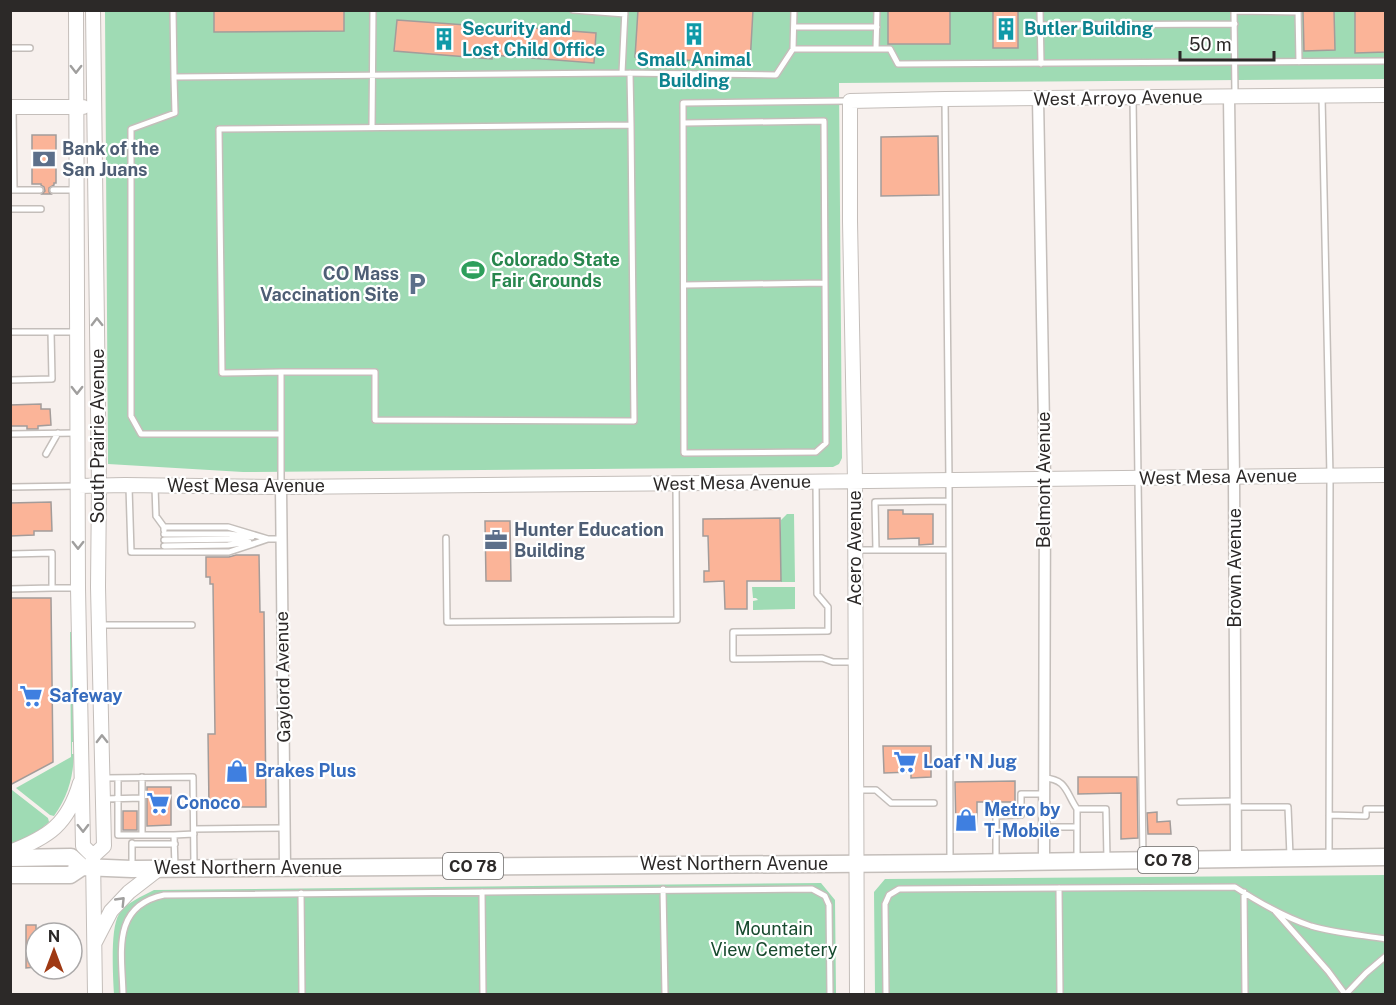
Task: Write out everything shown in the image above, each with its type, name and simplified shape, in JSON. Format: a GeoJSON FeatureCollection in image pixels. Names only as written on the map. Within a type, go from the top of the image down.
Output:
{"type":"FeatureCollection","features":[{"type":"Feature","properties":{"kind":"main road","name":"West Northern Avenue"},"geometry":{"type":"LineString","coordinates":[[10,858],[71,857],[89,864],[132,869],[950,863],[1386,857]]}},
{"type":"Feature","properties":{"kind":"main road","name":"West Northern Avenue"},"geometry":{"type":"LineString","coordinates":[[10,875],[70,875],[89,864]]}},
{"type":"Feature","properties":{"kind":"street","name":"South Prairie Avenue"},"geometry":{"type":"LineString","coordinates":[[76,10],[78,588],[83,846],[89,864],[95,994]]}},
{"type":"Feature","properties":{"kind":"street","name":"South Prairie Avenue"},"geometry":{"type":"LineString","coordinates":[[89,864],[104,846],[111,799],[103,778],[99,625],[93,10]]}},
{"type":"Feature","properties":{"kind":"street","name":"West Arroyo Avenue"},"geometry":{"type":"LineString","coordinates":[[850,101],[1386,95]]}},
{"type":"Feature","properties":{"kind":"street","name":"Brown Avenue"},"geometry":{"type":"LineString","coordinates":[[1232,97],[1236,859]]}},
{"type":"Feature","properties":{"kind":"street","name":"Belmont Avenue"},"geometry":{"type":"LineString","coordinates":[[1038,99],[1045,479],[1044,861]]}},
{"type":"Feature","properties":{"kind":"street","name":"Acero Avenue"},"geometry":{"type":"LineString","coordinates":[[850,101],[855,481],[857,994]]}},
{"type":"Feature","properties":{"kind":"street"},"geometry":{"type":"LineString","coordinates":[[12,107],[94,106]]}},
{"type":"Feature","properties":{"kind":"street","name":"West Mesa Avenue"},"geometry":{"type":"LineString","coordinates":[[78,486],[676,484],[1386,475]]}},
{"type":"Feature","properties":{"kind":"street","name":"Gaylord Avenue"},"geometry":{"type":"LineString","coordinates":[[281,487],[285,868]]}},
{"type":"Feature","properties":{"kind":"street"},"geometry":{"type":"LineString","coordinates":[[10,852],[36,842],[56,826],[72,804],[82,775]]}},
{"type":"Feature","properties":{"kind":"street"},"geometry":{"type":"LineString","coordinates":[[94,943],[111,911],[129,892],[167,868]]}},
{"type":"Feature","properties":{"kind":"lane"},"geometry":{"type":"LineString","coordinates":[[173,10],[175,113],[131,129],[131,416],[141,434],[281,434]]}},
{"type":"Feature","properties":{"kind":"lane"},"geometry":{"type":"LineString","coordinates":[[372,128],[373,10]]}},
{"type":"Feature","properties":{"kind":"lane"},"geometry":{"type":"LineString","coordinates":[[573,10],[625,12],[622,74]]}},
{"type":"Feature","properties":{"kind":"lane"},"geometry":{"type":"LineString","coordinates":[[174,77],[776,75],[793,49],[794,10]]}},
{"type":"Feature","properties":{"kind":"lane"},"geometry":{"type":"LineString","coordinates":[[876,49],[877,10]]}},
{"type":"Feature","properties":{"kind":"lane"},"geometry":{"type":"LineString","coordinates":[[1040,10],[1041,64]]}},
{"type":"Feature","properties":{"kind":"lane"},"geometry":{"type":"LineString","coordinates":[[1232,97],[1235,62],[1233,11],[1298,11],[1299,62]]}},
{"type":"Feature","properties":{"kind":"lane"},"geometry":{"type":"LineString","coordinates":[[1040,25],[1234,24]]}},
{"type":"Feature","properties":{"kind":"lane"},"geometry":{"type":"LineString","coordinates":[[794,27],[878,27]]}},
{"type":"Feature","properties":{"kind":"lane"},"geometry":{"type":"LineString","coordinates":[[10,48],[30,48]]}},
{"type":"Feature","properties":{"kind":"lane"},"geometry":{"type":"LineString","coordinates":[[793,49],[890,49],[898,64],[1386,61]]}},
{"type":"Feature","properties":{"kind":"lane"},"geometry":{"type":"LineString","coordinates":[[630,74],[631,125],[634,421],[375,420],[375,372],[222,373],[219,129],[631,125]]}},
{"type":"Feature","properties":{"kind":"lane"},"geometry":{"type":"LineString","coordinates":[[1322,96],[1330,476],[1329,858]]}},
{"type":"Feature","properties":{"kind":"lane"},"geometry":{"type":"LineString","coordinates":[[1133,98],[1143,860]]}},
{"type":"Feature","properties":{"kind":"lane"},"geometry":{"type":"LineString","coordinates":[[945,99],[950,863]]}},
{"type":"Feature","properties":{"kind":"lane"},"geometry":{"type":"LineString","coordinates":[[684,123],[824,121],[826,443],[816,452],[684,453],[683,103],[850,101]]}},
{"type":"Feature","properties":{"kind":"lane"},"geometry":{"type":"LineString","coordinates":[[12,107],[12,190],[40,190]]}},
{"type":"Feature","properties":{"kind":"lane"},"geometry":{"type":"LineString","coordinates":[[53,190],[76,190]]}},
{"type":"Feature","properties":{"kind":"lane"},"geometry":{"type":"LineString","coordinates":[[10,209],[41,209]]}},
{"type":"Feature","properties":{"kind":"lane"},"geometry":{"type":"LineString","coordinates":[[684,285],[825,283]]}},
{"type":"Feature","properties":{"kind":"lane"},"geometry":{"type":"LineString","coordinates":[[10,332],[76,332]]}},
{"type":"Feature","properties":{"kind":"lane"},"geometry":{"type":"LineString","coordinates":[[10,380],[52,379],[51,332]]}},
{"type":"Feature","properties":{"kind":"lane"},"geometry":{"type":"LineString","coordinates":[[281,372],[281,487]]}},
{"type":"Feature","properties":{"kind":"lane"},"geometry":{"type":"LineString","coordinates":[[46,454],[58,433]]}},
{"type":"Feature","properties":{"kind":"lane"},"geometry":{"type":"LineString","coordinates":[[10,434],[77,433]]}},
{"type":"Feature","properties":{"kind":"lane"},"geometry":{"type":"LineString","coordinates":[[816,482],[817,594],[828,607],[828,631],[733,632],[733,659],[822,658],[833,662],[854,662]]}},
{"type":"Feature","properties":{"kind":"lane"},"geometry":{"type":"LineString","coordinates":[[446,538],[447,622],[677,620],[676,484]]}},
{"type":"Feature","properties":{"kind":"lane"},"geometry":{"type":"LineString","coordinates":[[129,485],[131,552],[164,540],[228,527],[268,539]]}},
{"type":"Feature","properties":{"kind":"lane"},"geometry":{"type":"LineString","coordinates":[[10,487],[78,486]]}},
{"type":"Feature","properties":{"kind":"lane"},"geometry":{"type":"LineString","coordinates":[[154,486],[156,516],[164,540]]}},
{"type":"Feature","properties":{"kind":"lane"},"geometry":{"type":"LineString","coordinates":[[876,550],[875,502],[949,501]]}},
{"type":"Feature","properties":{"kind":"lane"},"geometry":{"type":"LineString","coordinates":[[164,540],[229,552],[268,539]]}},
{"type":"Feature","properties":{"kind":"lane"},"geometry":{"type":"LineString","coordinates":[[164,540],[282,539]]}},
{"type":"Feature","properties":{"kind":"lane"},"geometry":{"type":"LineString","coordinates":[[855,550],[949,550]]}},
{"type":"Feature","properties":{"kind":"lane"},"geometry":{"type":"LineString","coordinates":[[10,554],[52,553],[52,588]]}},
{"type":"Feature","properties":{"kind":"lane"},"geometry":{"type":"LineString","coordinates":[[10,589],[78,588]]}},
{"type":"Feature","properties":{"kind":"lane"},"geometry":{"type":"LineString","coordinates":[[99,625],[192,625]]}},
{"type":"Feature","properties":{"kind":"lane"},"geometry":{"type":"LineString","coordinates":[[141,777],[142,835]]}},
{"type":"Feature","properties":{"kind":"lane"},"geometry":{"type":"LineString","coordinates":[[103,778],[193,777],[194,868]]}},
{"type":"Feature","properties":{"kind":"lane"},"geometry":{"type":"LineString","coordinates":[[118,778],[111,799],[118,835],[174,835],[285,828]]}},
{"type":"Feature","properties":{"kind":"lane"},"geometry":{"type":"LineString","coordinates":[[1044,778],[1054,778],[1067,788],[1077,809],[1077,861]]}},
{"type":"Feature","properties":{"kind":"lane"},"geometry":{"type":"LineString","coordinates":[[856,790],[876,790],[891,803],[934,803]]}},
{"type":"Feature","properties":{"kind":"lane"},"geometry":{"type":"LineString","coordinates":[[996,862],[996,816],[1020,815],[1020,794],[1044,794]]}},
{"type":"Feature","properties":{"kind":"lane"},"geometry":{"type":"LineString","coordinates":[[111,799],[142,798]]}},
{"type":"Feature","properties":{"kind":"lane"},"geometry":{"type":"LineString","coordinates":[[1180,802],[1288,807],[1290,858]]}},
{"type":"Feature","properties":{"kind":"lane"},"geometry":{"type":"LineString","coordinates":[[1077,809],[1106,809],[1107,861]]}},
{"type":"Feature","properties":{"kind":"lane"},"geometry":{"type":"LineString","coordinates":[[1329,815],[1366,816],[1366,809],[1386,809]]}},
{"type":"Feature","properties":{"kind":"lane"},"geometry":{"type":"LineString","coordinates":[[1044,827],[1077,827]]}},
{"type":"Feature","properties":{"kind":"lane"},"geometry":{"type":"LineString","coordinates":[[132,835],[132,869]]}},
{"type":"Feature","properties":{"kind":"lane"},"geometry":{"type":"LineString","coordinates":[[167,868],[175,844],[174,835]]}},
{"type":"Feature","properties":{"kind":"lane"},"geometry":{"type":"LineString","coordinates":[[132,844],[175,844]]}},
{"type":"Feature","properties":{"kind":"lane"},"geometry":{"type":"LineString","coordinates":[[886,994],[885,904],[889,895],[899,889],[1235,887],[1274,910],[1311,926],[1386,939]]}},
{"type":"Feature","properties":{"kind":"lane"},"geometry":{"type":"LineString","coordinates":[[1059,888],[1060,994]]}},
{"type":"Feature","properties":{"kind":"lane"},"geometry":{"type":"LineString","coordinates":[[663,889],[665,994]]}},
{"type":"Feature","properties":{"kind":"lane"},"geometry":{"type":"LineString","coordinates":[[123,994],[123,928],[130,914],[144,901],[164,895],[812,889],[825,896],[829,905],[830,994]]}},
{"type":"Feature","properties":{"kind":"lane"},"geometry":{"type":"LineString","coordinates":[[482,892],[483,994]]}},
{"type":"Feature","properties":{"kind":"lane"},"geometry":{"type":"LineString","coordinates":[[1244,892],[1245,994]]}},
{"type":"Feature","properties":{"kind":"lane"},"geometry":{"type":"LineString","coordinates":[[301,893],[302,994]]}},
{"type":"Feature","properties":{"kind":"lane"},"geometry":{"type":"LineString","coordinates":[[1274,910],[1346,994],[1386,956]]}},
{"type":"Feature","properties":{"kind":"green space","name":"Colorado State Fair Grounds"},"geometry":{"type":"Polygon","coordinates":[[[105,11],[1385,11],[1385,79],[839,83],[842,458],[839,464],[833,467],[243,472],[108,464],[105,11]]]}},
{"type":"Feature","properties":{"kind":"green space"},"geometry":{"type":"Polygon","coordinates":[[[787,514],[794,514],[795,582],[781,582],[781,520],[787,514]]]}},
{"type":"Feature","properties":{"kind":"green space"},"geometry":{"type":"Polygon","coordinates":[[[752,587],[795,587],[795,609],[753,610],[753,601],[758,600],[753,598],[752,587]]]}},
{"type":"Feature","properties":{"kind":"green space"},"geometry":{"type":"Polygon","coordinates":[[[70,632],[74,632],[74,742],[72,742],[72,754],[74,754],[71,779],[54,816],[16,788],[71,757],[70,632]]]}},
{"type":"Feature","properties":{"kind":"green space"},"geometry":{"type":"Polygon","coordinates":[[[12,790],[48,818],[49,822],[31,837],[10,846],[10,791],[12,790]]]}},
{"type":"Feature","properties":{"kind":"green space","name":"Mountain View Cemetery"},"geometry":{"type":"Polygon","coordinates":[[[1385,875],[1385,994],[875,994],[874,892],[885,879],[1385,875]]]}},
{"type":"Feature","properties":{"kind":"green space","name":"Mountain View Cemetery"},"geometry":{"type":"Polygon","coordinates":[[[821,883],[835,900],[836,994],[114,994],[113,953],[116,921],[125,906],[154,890],[821,883]]]}},
{"type":"Feature","properties":{"kind":"building"},"geometry":{"type":"Polygon","coordinates":[[[214,10],[344,10],[344,31],[214,32],[214,10]]]}},
{"type":"Feature","properties":{"kind":"building","name":"Small Animal Building"},"geometry":{"type":"Polygon","coordinates":[[[638,10],[753,10],[750,64],[635,57],[638,10]]]}},
{"type":"Feature","properties":{"kind":"building"},"geometry":{"type":"Polygon","coordinates":[[[888,10],[950,10],[950,44],[888,44],[888,10]]]}},
{"type":"Feature","properties":{"kind":"building","name":"Butler Building"},"geometry":{"type":"Polygon","coordinates":[[[993,10],[1018,10],[1018,48],[993,48],[993,10]]]}},
{"type":"Feature","properties":{"kind":"building"},"geometry":{"type":"Polygon","coordinates":[[[1303,10],[1334,10],[1335,50],[1304,51],[1303,10]]]}},
{"type":"Feature","properties":{"kind":"building"},"geometry":{"type":"Polygon","coordinates":[[[1355,10],[1386,10],[1386,52],[1355,53],[1355,10]]]}},
{"type":"Feature","properties":{"kind":"building"},"geometry":{"type":"Polygon","coordinates":[[[397,20],[596,33],[594,63],[492,55],[492,59],[394,51],[397,20]]]}},
{"type":"Feature","properties":{"kind":"building","name":"Bank of the San Juans"},"geometry":{"type":"Polygon","coordinates":[[[32,135],[56,135],[56,183],[49,188],[51,194],[42,194],[45,191],[41,184],[32,184],[32,135]]]}},
{"type":"Feature","properties":{"kind":"building"},"geometry":{"type":"Polygon","coordinates":[[[938,136],[939,195],[881,196],[881,137],[938,136]]]}},
{"type":"Feature","properties":{"kind":"building"},"geometry":{"type":"Polygon","coordinates":[[[41,404],[41,409],[50,409],[51,425],[38,426],[38,429],[27,429],[27,426],[10,426],[10,405],[41,404]]]}},
{"type":"Feature","properties":{"kind":"building"},"geometry":{"type":"Polygon","coordinates":[[[51,502],[52,531],[34,531],[34,535],[10,536],[10,503],[51,502]]]}},
{"type":"Feature","properties":{"kind":"building"},"geometry":{"type":"Polygon","coordinates":[[[888,510],[903,510],[903,514],[933,514],[933,544],[919,545],[919,538],[888,539],[888,510]]]}},
{"type":"Feature","properties":{"kind":"building"},"geometry":{"type":"Polygon","coordinates":[[[780,518],[781,581],[747,581],[747,609],[725,609],[724,581],[704,582],[704,571],[709,571],[708,536],[703,536],[703,519],[780,518]]]}},
{"type":"Feature","properties":{"kind":"building"},"geometry":{"type":"Polygon","coordinates":[[[485,521],[510,521],[511,581],[486,581],[485,521]]]}},
{"type":"Feature","properties":{"kind":"building"},"geometry":{"type":"Polygon","coordinates":[[[259,555],[260,612],[264,612],[266,807],[209,807],[208,734],[215,734],[213,584],[210,584],[210,577],[206,577],[206,557],[259,555]]]}},
{"type":"Feature","properties":{"kind":"building","name":"Safeway"},"geometry":{"type":"Polygon","coordinates":[[[10,598],[51,598],[53,762],[10,785],[10,598]]]}},
{"type":"Feature","properties":{"kind":"building"},"geometry":{"type":"Polygon","coordinates":[[[883,746],[931,746],[931,777],[911,778],[911,772],[884,773],[883,746]]]}},
{"type":"Feature","properties":{"kind":"building"},"geometry":{"type":"Polygon","coordinates":[[[1078,777],[1137,777],[1138,838],[1121,839],[1121,793],[1078,794],[1078,777]]]}},
{"type":"Feature","properties":{"kind":"building"},"geometry":{"type":"Polygon","coordinates":[[[1015,781],[1015,802],[977,802],[977,831],[956,831],[955,782],[1015,781]]]}},
{"type":"Feature","properties":{"kind":"building","name":"Conoco"},"geometry":{"type":"Polygon","coordinates":[[[147,787],[171,787],[171,825],[147,826],[147,787]]]}},
{"type":"Feature","properties":{"kind":"building","name":"Conoco"},"geometry":{"type":"Polygon","coordinates":[[[123,811],[137,811],[137,830],[123,830],[123,811]]]}},
{"type":"Feature","properties":{"kind":"building"},"geometry":{"type":"Polygon","coordinates":[[[1157,812],[1157,822],[1170,821],[1171,834],[1148,834],[1147,813],[1157,812]]]}},
{"type":"Feature","properties":{"kind":"place","name":"Butler Building"},"geometry":{"type":"Point","coordinates":[1006,29]}},
{"type":"Feature","properties":{"kind":"place","name":"Small Animal Building"},"geometry":{"type":"Point","coordinates":[694,34]}},
{"type":"Feature","properties":{"kind":"place","name":"Security and Lost Child Office"},"geometry":{"type":"Point","coordinates":[444,39]}},
{"type":"Feature","properties":{"kind":"place","name":"Bank of the San Juans"},"geometry":{"type":"Point","coordinates":[44,159]}},
{"type":"Feature","properties":{"kind":"place","name":"Colorado State Fair Grounds"},"geometry":{"type":"Point","coordinates":[473,270]}},
{"type":"Feature","properties":{"kind":"place","name":"CO Mass Vaccination Site"},"geometry":{"type":"Point","coordinates":[417,284]}},
{"type":"Feature","properties":{"kind":"place","name":"Hunter Education Building"},"geometry":{"type":"Point","coordinates":[496,540]}},
{"type":"Feature","properties":{"kind":"place","name":"Safeway"},"geometry":{"type":"Point","coordinates":[31,696]}},
{"type":"Feature","properties":{"kind":"place","name":"Loaf 'N Jug"},"geometry":{"type":"Point","coordinates":[905,762]}},
{"type":"Feature","properties":{"kind":"place","name":"Brakes Plus"},"geometry":{"type":"Point","coordinates":[237,771]}},
{"type":"Feature","properties":{"kind":"place","name":"Conoco"},"geometry":{"type":"Point","coordinates":[158,803]}},
{"type":"Feature","properties":{"kind":"place","name":"Metro by T-Mobile"},"geometry":{"type":"Point","coordinates":[966,820]}}]}
